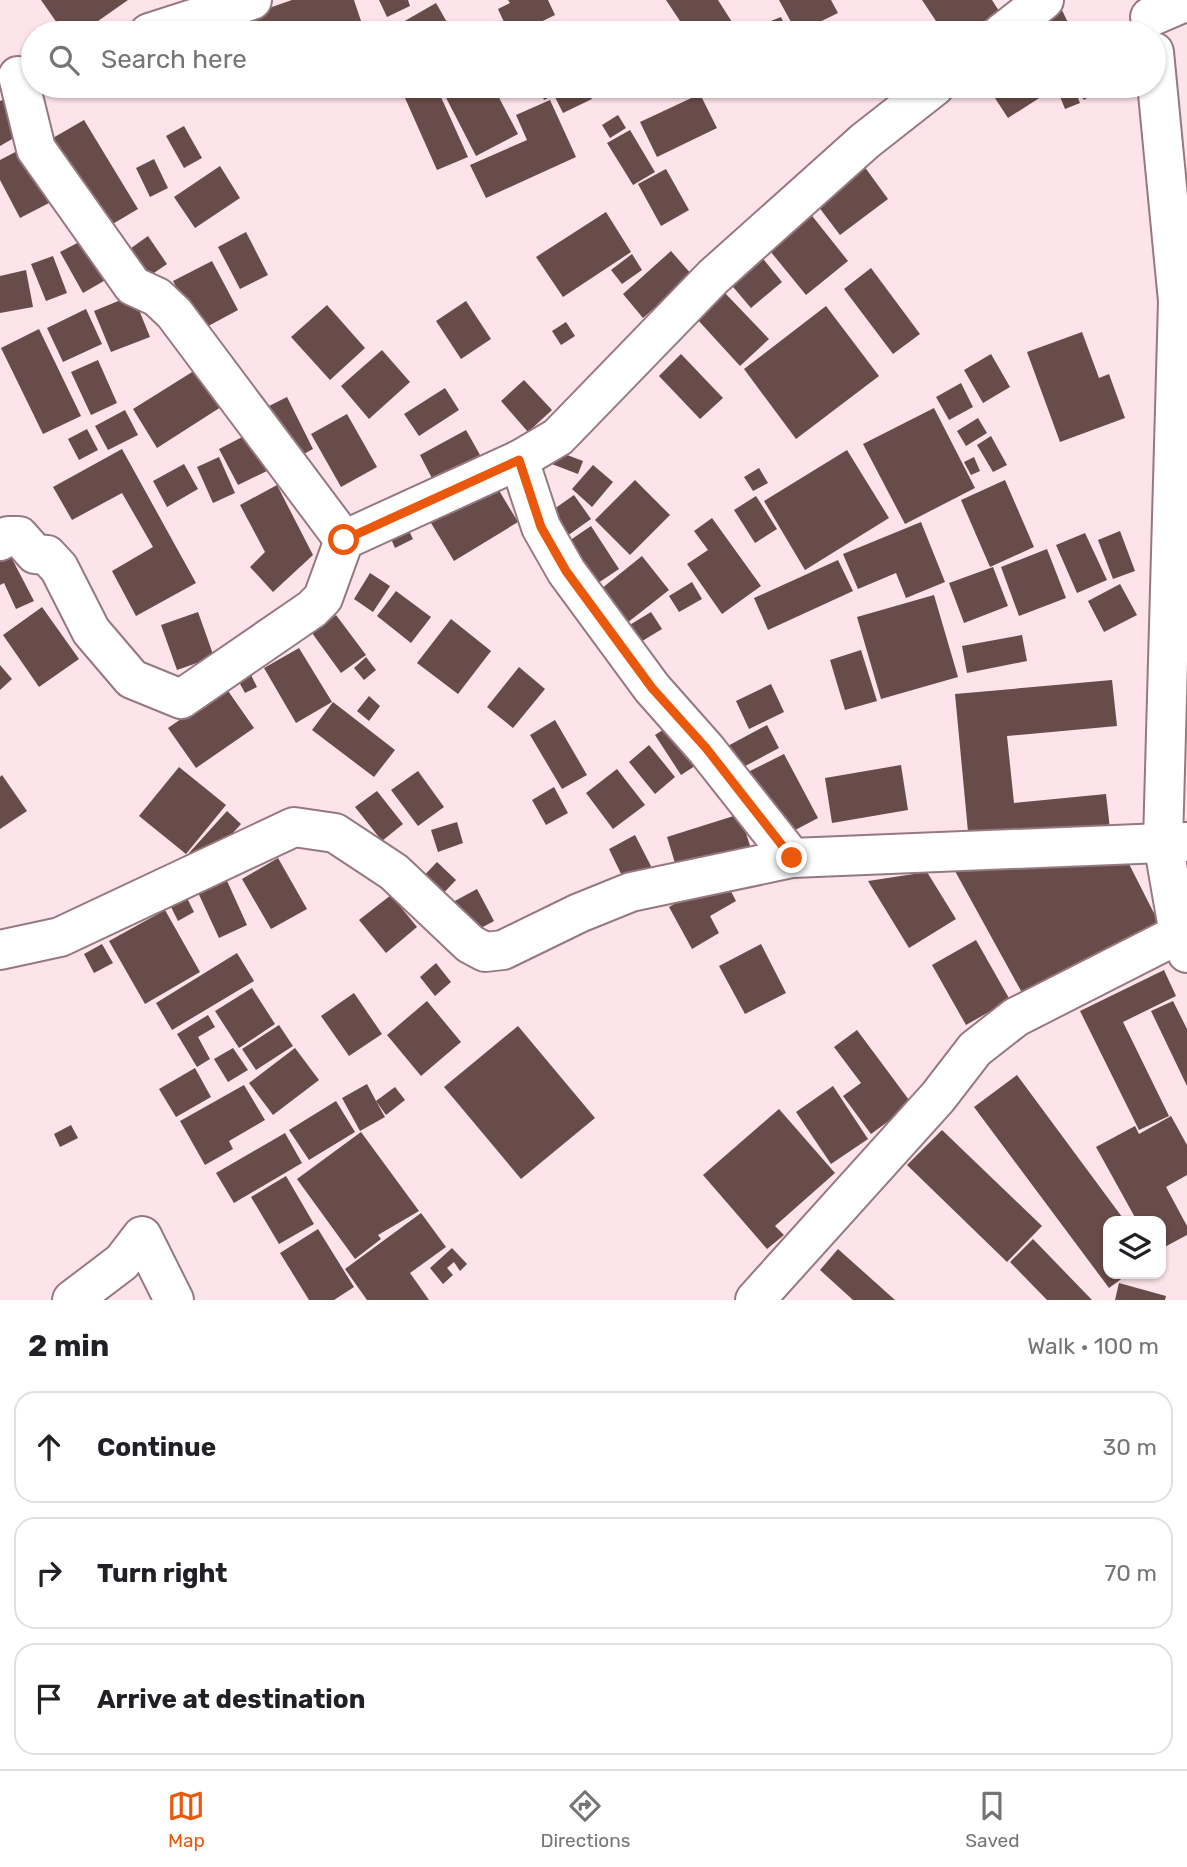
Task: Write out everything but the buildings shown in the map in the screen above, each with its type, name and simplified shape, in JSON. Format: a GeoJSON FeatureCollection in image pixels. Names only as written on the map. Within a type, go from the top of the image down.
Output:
{"type":"FeatureCollection","features":[{"type":"Feature","properties":{"kind":"street"},"geometry":{"type":"LineString","coordinates":[[186,21],[252,0]]}},
{"type":"Feature","properties":{"kind":"street"},"geometry":{"type":"LineString","coordinates":[[1017,21],[1044,0]]}},
{"type":"Feature","properties":{"kind":"street"},"geometry":{"type":"LineString","coordinates":[[1156,21],[1187,1]]}},
{"type":"Feature","properties":{"kind":"street"},"geometry":{"type":"LineString","coordinates":[[23,98],[37,149],[133,286],[158,297],[174,313],[344,540]]}},
{"type":"Feature","properties":{"kind":"street"},"geometry":{"type":"LineString","coordinates":[[0,541],[8,536],[19,536],[35,554],[47,555],[59,568],[91,631],[132,679],[181,699],[312,609],[323,598],[344,540],[519,460],[558,437],[713,277],[865,141],[920,98]]}},
{"type":"Feature","properties":{"kind":"street"},"geometry":{"type":"LineString","coordinates":[[755,1300],[938,1097],[975,1049],[1016,1017],[1183,944],[1175,842],[1182,298],[1159,98]]}},
{"type":"Feature","properties":{"kind":"street"},"geometry":{"type":"LineString","coordinates":[[519,460],[541,527],[566,571],[652,688],[706,748],[792,858]]}},
{"type":"Feature","properties":{"kind":"street"},"geometry":{"type":"LineString","coordinates":[[0,950],[60,937],[294,827],[335,833],[394,872],[470,944],[485,952],[503,950],[579,912],[631,892],[792,858],[1175,842]]}},
{"type":"Feature","properties":{"kind":"street"},"geometry":{"type":"LineString","coordinates":[[72,1300],[122,1262],[142,1236],[174,1300]]}},
{"type":"Feature","properties":{"kind":"route"},"geometry":{"type":"LineString","coordinates":[[344,540],[519,460],[541,527],[566,571],[652,688],[706,748],[792,858]]}}]}
